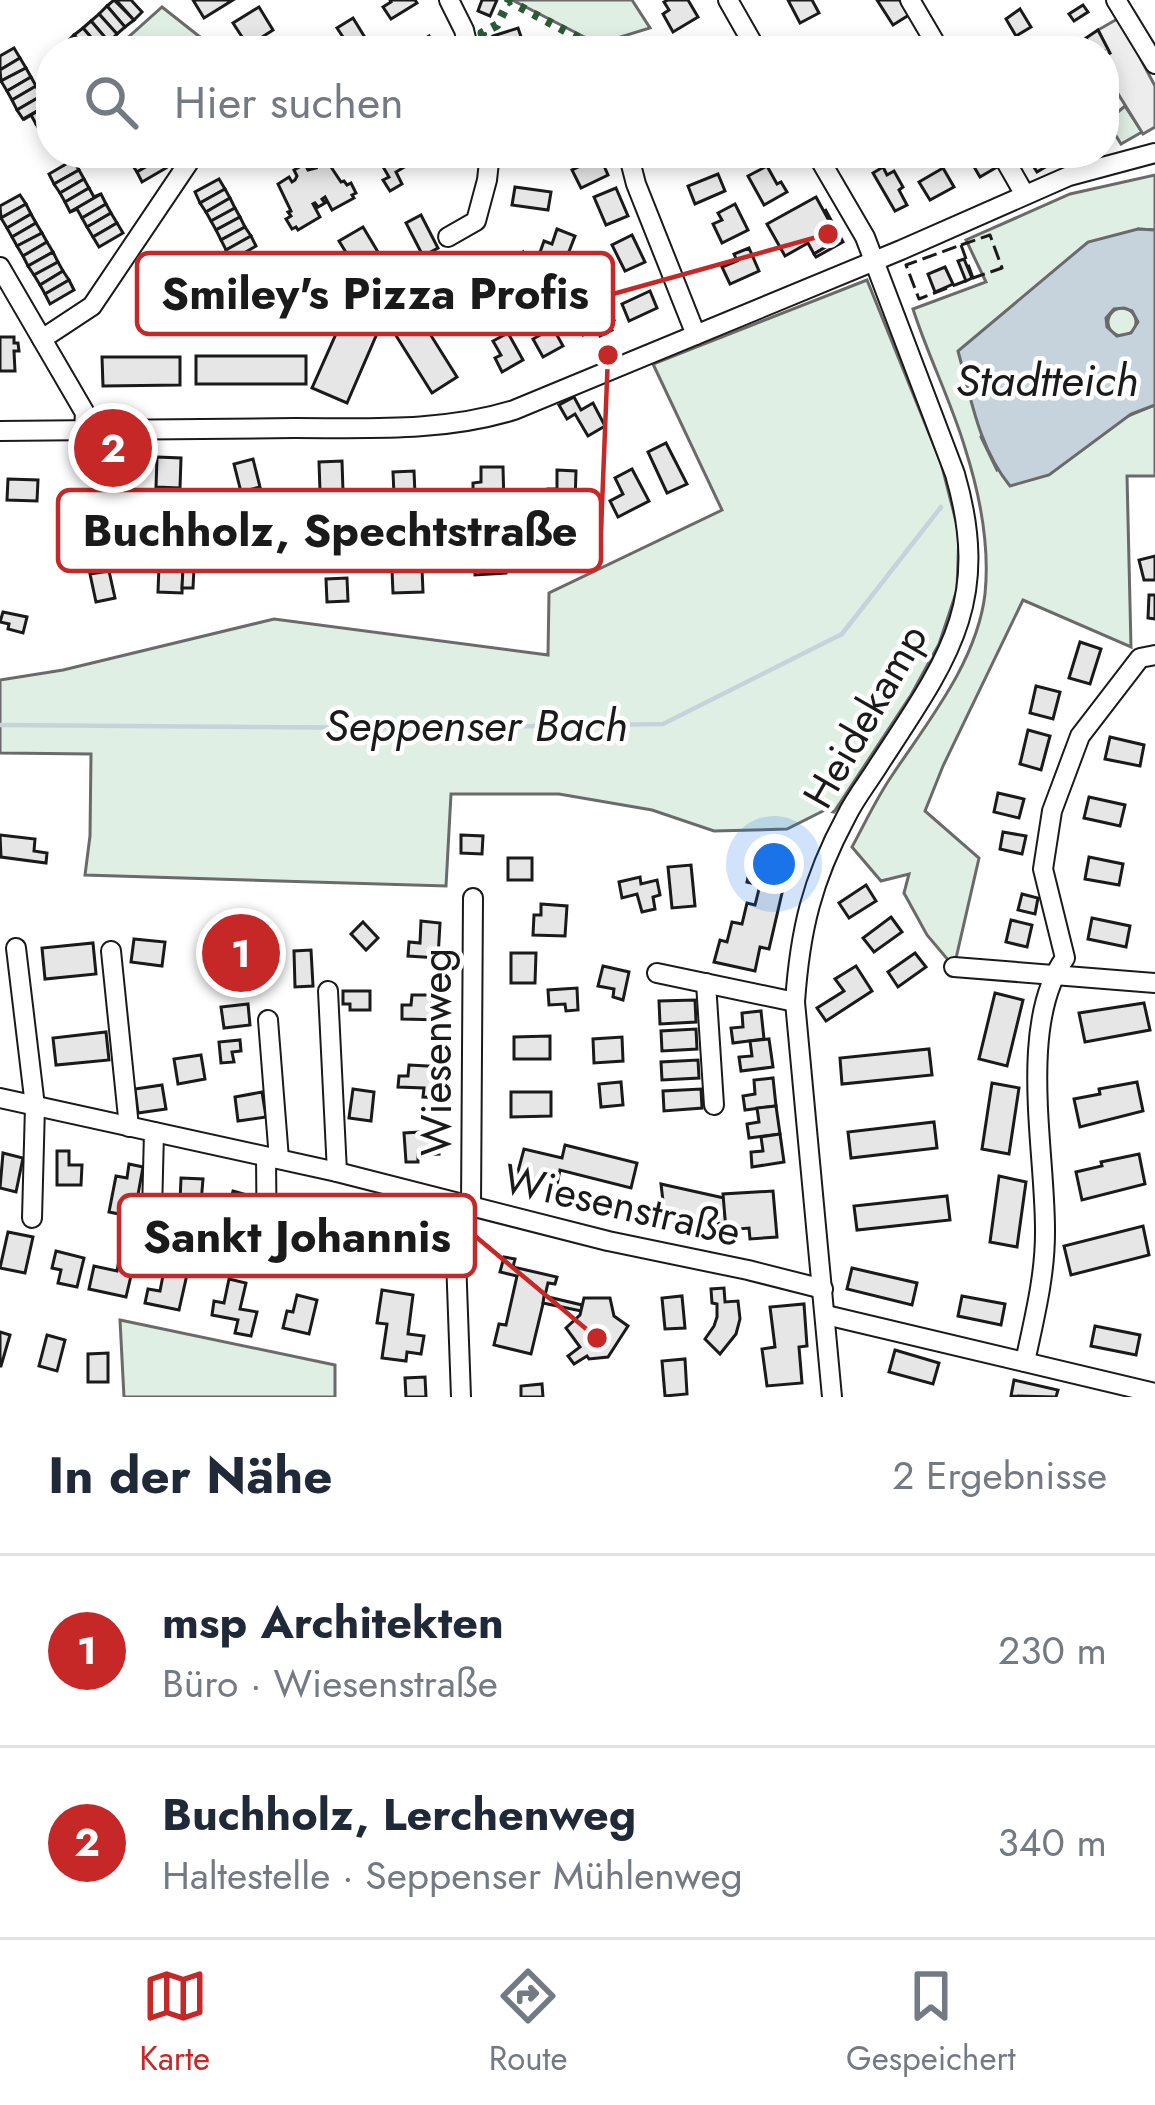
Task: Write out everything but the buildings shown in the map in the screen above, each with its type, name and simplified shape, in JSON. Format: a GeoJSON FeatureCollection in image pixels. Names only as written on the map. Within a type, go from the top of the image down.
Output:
{"type":"FeatureCollection","features":[{"type":"Feature","properties":{"kind":"street"},"geometry":{"type":"LineString","coordinates":[[449,0],[465,36]]}},
{"type":"Feature","properties":{"kind":"street"},"geometry":{"type":"LineString","coordinates":[[728,0],[748,36]]}},
{"type":"Feature","properties":{"kind":"street"},"geometry":{"type":"LineString","coordinates":[[910,0],[931,36]]}},
{"type":"Feature","properties":{"kind":"street"},"geometry":{"type":"LineString","coordinates":[[1116,0],[1155,64]]}},
{"type":"Feature","properties":{"kind":"street"},"geometry":{"type":"LineString","coordinates":[[1119,163],[1155,153]]}},
{"type":"Feature","properties":{"kind":"street"},"geometry":{"type":"LineString","coordinates":[[42,340],[92,306],[185,168]]}},
{"type":"Feature","properties":{"kind":"street"},"geometry":{"type":"LineString","coordinates":[[448,237],[476,221],[488,168]]}},
{"type":"Feature","properties":{"kind":"street"},"geometry":{"type":"LineString","coordinates":[[632,168],[696,335]]}},
{"type":"Feature","properties":{"kind":"street","name":"Heidekamp"},"geometry":{"type":"LineString","coordinates":[[826,168],[861,228],[924,388],[964,504],[969,543],[969,586],[958,628],[929,688],[847,814],[815,881],[799,948],[795,1001],[832,1397]]}},
{"type":"Feature","properties":{"kind":"street"},"geometry":{"type":"LineString","coordinates":[[1009,168],[1024,195]]}},
{"type":"Feature","properties":{"kind":"street"},"geometry":{"type":"LineString","coordinates":[[0,431],[450,426],[512,411],[1069,176],[1099,168]]}},
{"type":"Feature","properties":{"kind":"street"},"geometry":{"type":"LineString","coordinates":[[0,267],[85,413],[84,430]]}},
{"type":"Feature","properties":{"kind":"street"},"geometry":{"type":"LineString","coordinates":[[1025,1362],[1042,1283],[1046,1233],[1036,1076],[1045,1004],[1052,976],[1065,958],[1042,869],[1052,811],[1080,736],[1140,658],[1155,655]]}},
{"type":"Feature","properties":{"kind":"street","name":"Wiesenweg"},"geometry":{"type":"LineString","coordinates":[[461,1397],[473,898]]}},
{"type":"Feature","properties":{"kind":"street"},"geometry":{"type":"LineString","coordinates":[[16,949],[35,1106],[32,1218]]}},
{"type":"Feature","properties":{"kind":"street"},"geometry":{"type":"LineString","coordinates":[[111,951],[129,1126]]}},
{"type":"Feature","properties":{"kind":"street"},"geometry":{"type":"LineString","coordinates":[[954,967],[1155,983]]}},
{"type":"Feature","properties":{"kind":"street"},"geometry":{"type":"LineString","coordinates":[[657,973],[795,1001]]}},
{"type":"Feature","properties":{"kind":"street"},"geometry":{"type":"LineString","coordinates":[[706,983],[714,1105]]}},
{"type":"Feature","properties":{"kind":"street"},"geometry":{"type":"LineString","coordinates":[[328,991],[337,1172]]}},
{"type":"Feature","properties":{"kind":"street"},"geometry":{"type":"LineString","coordinates":[[267,1265],[273,1158],[268,1020]]}},
{"type":"Feature","properties":{"kind":"street","name":"Wiesenstraße"},"geometry":{"type":"LineString","coordinates":[[0,1098],[337,1172],[608,1241],[823,1289]]}},
{"type":"Feature","properties":{"kind":"street"},"geometry":{"type":"LineString","coordinates":[[139,1249],[152,1212],[154,1132]]}},
{"type":"Feature","properties":{"kind":"street"},"geometry":{"type":"LineString","coordinates":[[826,1315],[1155,1393]]}},
{"type":"Feature","properties":{"kind":"green space"},"geometry":{"type":"Polygon","coordinates":[[[512,0],[632,0],[650,28],[624,36],[582,36],[512,0]]]}},
{"type":"Feature","properties":{"kind":"green space"},"geometry":{"type":"Polygon","coordinates":[[[162,7],[199,36],[130,36],[162,7]]]}},
{"type":"Feature","properties":{"kind":"green space"},"geometry":{"type":"Polygon","coordinates":[[[1125,106],[1142,132],[1121,144],[1119,141],[1119,111],[1125,106]]]}},
{"type":"Feature","properties":{"kind":"green space"},"geometry":{"type":"Polygon","coordinates":[[[1155,175],[1155,230],[1138,229],[981,437],[997,470],[1155,405],[1155,476],[1127,476],[1131,647],[1023,600],[925,811],[979,858],[954,967],[927,935],[904,893],[909,874],[881,881],[852,847],[962,666],[985,594],[985,539],[975,484],[913,309],[986,282],[966,240],[1070,194],[1155,175]]]}},
{"type":"Feature","properties":{"kind":"green space"},"geometry":{"type":"Polygon","coordinates":[[[867,280],[941,463],[959,533],[957,590],[939,644],[911,695],[834,812],[825,810],[787,829],[714,831],[652,810],[559,794],[451,794],[446,886],[85,875],[91,754],[0,753],[0,680],[63,670],[274,619],[548,655],[549,593],[722,510],[653,364],[867,280]]]}},
{"type":"Feature","properties":{"kind":"green space"},"geometry":{"type":"Polygon","coordinates":[[[1122,308],[1132,312],[1136,322],[1132,332],[1122,336],[1112,332],[1108,322],[1112,312],[1122,308]]]}},
{"type":"Feature","properties":{"kind":"green space"},"geometry":{"type":"Polygon","coordinates":[[[120,1320],[335,1365],[335,1397],[124,1397],[120,1320]]]}},
{"type":"Feature","properties":{"kind":"shaded area"},"geometry":{"type":"Polygon","coordinates":[[[1119,18],[1155,86],[1155,127],[1143,134],[1119,95],[1119,36],[1101,36],[1098,30],[1119,18]]]}},
{"type":"Feature","properties":{"kind":"water","name":"Stadtteich"},"geometry":{"type":"Polygon","coordinates":[[[1138,229],[1155,230],[1155,405],[1131,414],[1049,475],[1010,486],[983,439],[958,351],[1088,242],[1138,229]],[[1114,309],[1106,318],[1107,327],[1117,336],[1131,333],[1138,322],[1132,311],[1114,309]]]}},
{"type":"Feature","properties":{"kind":"waterway","name":"Seppenser Bach"},"geometry":{"type":"LineString","coordinates":[[0,725],[403,728],[663,724],[842,634],[941,507]]}},
{"type":"Feature","properties":{"kind":"hedge"},"geometry":{"type":"LineString","coordinates":[[483,36],[497,25],[509,1],[575,36]]}},
{"type":"Feature","properties":{"kind":"fence"},"geometry":{"type":"LineString","coordinates":[[961,245],[990,235],[1002,268],[973,278]]}},
{"type":"Feature","properties":{"kind":"fence"},"geometry":{"type":"LineString","coordinates":[[961,245],[973,278],[919,299],[906,265],[961,245]]}},
{"type":"Feature","properties":{"kind":"place","name":"Smiley's Pizza Profis"},"geometry":{"type":"Point","coordinates":[828,234]}},
{"type":"Feature","properties":{"kind":"place","name":"Buchholz, Spechtstraße"},"geometry":{"type":"Point","coordinates":[608,355]}},
{"type":"Feature","properties":{"kind":"place","name":"Buchholz, Lerchenweg"},"geometry":{"type":"Point","coordinates":[113,448]}},
{"type":"Feature","properties":{"kind":"place","name":"msp Architekten"},"geometry":{"type":"Point","coordinates":[241,953]}},
{"type":"Feature","properties":{"kind":"place","name":"Sankt Johannis"},"geometry":{"type":"Point","coordinates":[597,1338]}}]}
